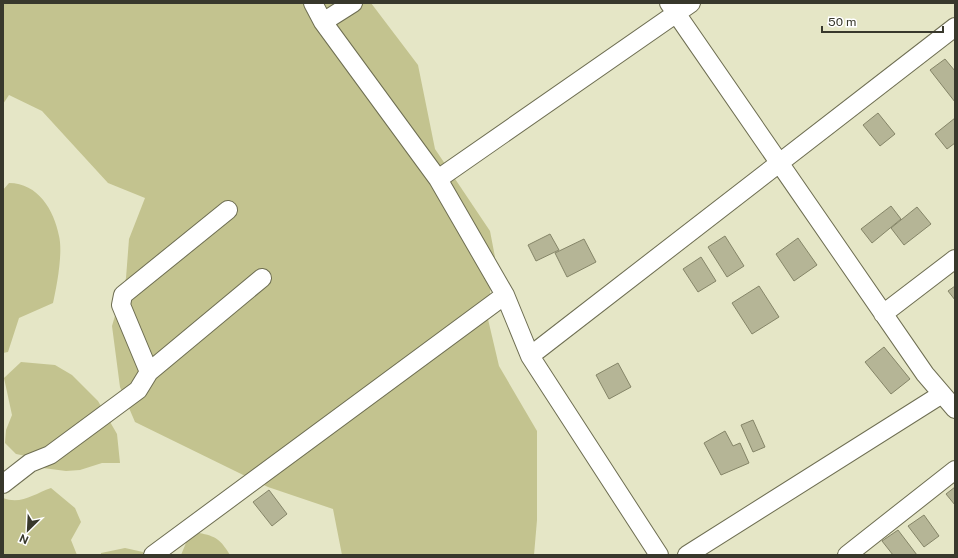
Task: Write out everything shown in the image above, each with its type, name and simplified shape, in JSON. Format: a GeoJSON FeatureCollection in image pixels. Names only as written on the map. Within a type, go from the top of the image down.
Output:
{"type":"FeatureCollection","features":[{"type":"Feature","properties":{"kind":"street"},"geometry":{"type":"LineString","coordinates":[[313,3],[323,22],[438,180],[505,295],[530,356],[659,555]]}},
{"type":"Feature","properties":{"kind":"street"},"geometry":{"type":"LineString","coordinates":[[323,22],[353,3]]}},
{"type":"Feature","properties":{"kind":"street"},"geometry":{"type":"LineString","coordinates":[[438,180],[673,9],[691,3]]}},
{"type":"Feature","properties":{"kind":"street"},"geometry":{"type":"LineString","coordinates":[[673,9],[925,374],[955,409]]}},
{"type":"Feature","properties":{"kind":"street"},"geometry":{"type":"LineString","coordinates":[[530,356],[780,164],[955,27]]}},
{"type":"Feature","properties":{"kind":"street"},"geometry":{"type":"LineString","coordinates":[[149,372],[121,305],[123,295],[228,210]]}},
{"type":"Feature","properties":{"kind":"street"},"geometry":{"type":"LineString","coordinates":[[883,314],[955,259]]}},
{"type":"Feature","properties":{"kind":"street"},"geometry":{"type":"LineString","coordinates":[[3,484],[30,463],[50,455],[138,390],[149,372],[262,278]]}},
{"type":"Feature","properties":{"kind":"street"},"geometry":{"type":"LineString","coordinates":[[153,555],[505,295]]}},
{"type":"Feature","properties":{"kind":"street"},"geometry":{"type":"LineString","coordinates":[[688,555],[942,394]]}},
{"type":"Feature","properties":{"kind":"street"},"geometry":{"type":"LineString","coordinates":[[847,555],[955,470]]}},
{"type":"Feature","properties":{"kind":"green space"},"geometry":{"type":"Polygon","coordinates":[[[3,3],[371,3],[418,65],[435,149],[490,231],[495,257],[487,315],[499,366],[537,431],[537,520],[534,555],[342,555],[333,509],[268,487],[135,422],[120,387],[112,326],[126,278],[129,239],[145,198],[108,183],[42,111],[9,95],[3,104],[3,3]]]}},
{"type":"Feature","properties":{"kind":"green space"},"geometry":{"type":"Polygon","coordinates":[[[9,183],[19,184],[36,193],[49,208],[57,226],[60,243],[60,260],[53,303],[19,318],[8,352],[3,353],[3,190],[9,183]]]}},
{"type":"Feature","properties":{"kind":"green space"},"geometry":{"type":"Polygon","coordinates":[[[21,362],[55,365],[72,375],[98,401],[117,434],[120,463],[102,463],[80,470],[66,471],[43,468],[26,456],[16,454],[5,443],[6,430],[12,415],[4,378],[21,362]]]}},
{"type":"Feature","properties":{"kind":"green space"},"geometry":{"type":"Polygon","coordinates":[[[51,488],[75,508],[81,522],[71,540],[77,555],[3,555],[3,498],[10,500],[22,499],[51,488]]]}},
{"type":"Feature","properties":{"kind":"green space"},"geometry":{"type":"Polygon","coordinates":[[[199,533],[214,537],[221,542],[230,555],[181,555],[188,538],[199,533]]]}},
{"type":"Feature","properties":{"kind":"green space"},"geometry":{"type":"Polygon","coordinates":[[[125,548],[143,552],[143,555],[101,555],[101,553],[125,548]]]}},
{"type":"Feature","properties":{"kind":"building"},"geometry":{"type":"Polygon","coordinates":[[[945,59],[955,71],[955,102],[930,70],[945,59]]]}},
{"type":"Feature","properties":{"kind":"building"},"geometry":{"type":"Polygon","coordinates":[[[878,113],[895,134],[880,146],[863,125],[878,113]]]}},
{"type":"Feature","properties":{"kind":"building"},"geometry":{"type":"Polygon","coordinates":[[[955,118],[955,143],[947,149],[935,134],[955,118]]]}},
{"type":"Feature","properties":{"kind":"building"},"geometry":{"type":"Polygon","coordinates":[[[891,206],[901,219],[872,243],[861,229],[891,206]]]}},
{"type":"Feature","properties":{"kind":"building"},"geometry":{"type":"Polygon","coordinates":[[[917,207],[931,224],[904,245],[891,228],[917,207]]]}},
{"type":"Feature","properties":{"kind":"building"},"geometry":{"type":"Polygon","coordinates":[[[550,234],[559,250],[536,261],[528,245],[550,234]]]}},
{"type":"Feature","properties":{"kind":"building"},"geometry":{"type":"Polygon","coordinates":[[[725,236],[744,266],[727,277],[708,247],[725,236]]]}},
{"type":"Feature","properties":{"kind":"building"},"geometry":{"type":"Polygon","coordinates":[[[798,238],[817,265],[794,281],[776,254],[798,238]]]}},
{"type":"Feature","properties":{"kind":"building"},"geometry":{"type":"Polygon","coordinates":[[[584,239],[596,262],[567,277],[555,253],[584,239]]]}},
{"type":"Feature","properties":{"kind":"building"},"geometry":{"type":"Polygon","coordinates":[[[701,257],[716,281],[698,292],[683,269],[701,257]]]}},
{"type":"Feature","properties":{"kind":"building"},"geometry":{"type":"Polygon","coordinates":[[[759,286],[779,317],[752,334],[732,303],[759,286]]]}},
{"type":"Feature","properties":{"kind":"building"},"geometry":{"type":"Polygon","coordinates":[[[955,286],[955,300],[948,291],[955,286]]]}},
{"type":"Feature","properties":{"kind":"building"},"geometry":{"type":"Polygon","coordinates":[[[884,347],[910,379],[891,394],[865,362],[884,347]]]}},
{"type":"Feature","properties":{"kind":"building"},"geometry":{"type":"Polygon","coordinates":[[[618,363],[631,387],[609,399],[596,375],[618,363]]]}},
{"type":"Feature","properties":{"kind":"building"},"geometry":{"type":"Polygon","coordinates":[[[753,420],[765,447],[753,452],[741,425],[753,420]]]}},
{"type":"Feature","properties":{"kind":"building"},"geometry":{"type":"Polygon","coordinates":[[[725,431],[733,446],[740,443],[749,463],[721,475],[704,443],[725,431]]]}},
{"type":"Feature","properties":{"kind":"building"},"geometry":{"type":"Polygon","coordinates":[[[955,487],[955,505],[946,494],[955,487]]]}},
{"type":"Feature","properties":{"kind":"building"},"geometry":{"type":"Polygon","coordinates":[[[269,490],[287,514],[272,526],[253,502],[269,490]]]}},
{"type":"Feature","properties":{"kind":"building"},"geometry":{"type":"Polygon","coordinates":[[[924,515],[939,536],[924,547],[908,526],[924,515]]]}},
{"type":"Feature","properties":{"kind":"building"},"geometry":{"type":"Polygon","coordinates":[[[898,530],[917,555],[893,555],[882,541],[898,530]]]}}]}
